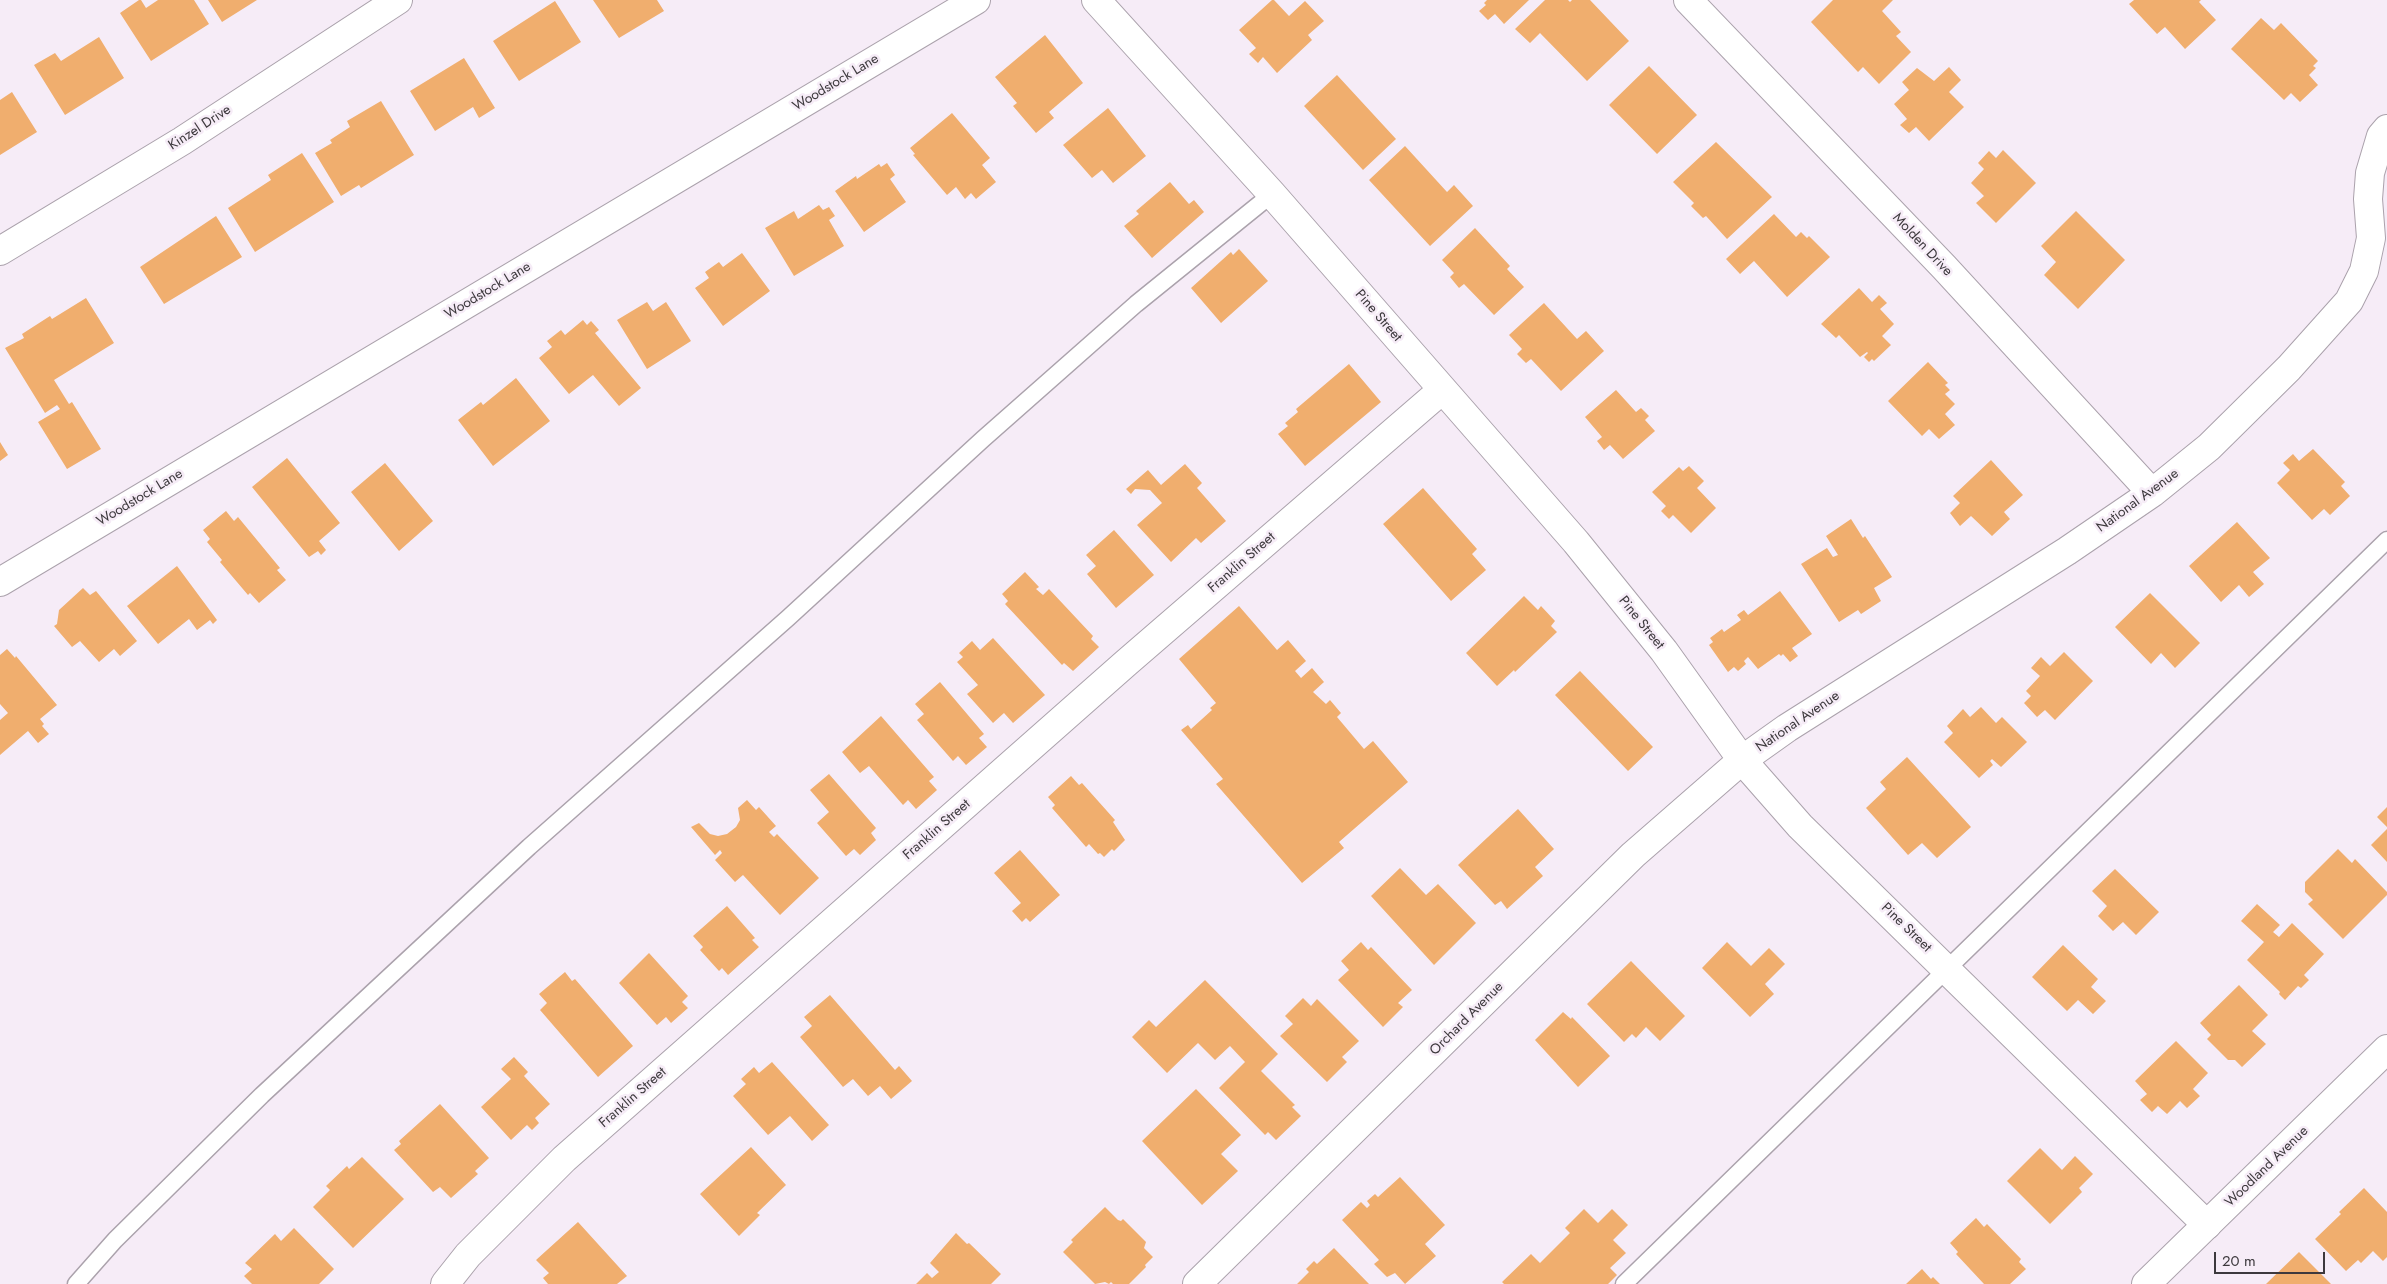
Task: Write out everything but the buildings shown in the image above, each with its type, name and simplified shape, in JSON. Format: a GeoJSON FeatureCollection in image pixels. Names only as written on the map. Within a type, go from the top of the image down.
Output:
{"type":"FeatureCollection","features":[{"type":"Feature","properties":{"kind":"street","name":"Kinzel Drive"},"geometry":{"type":"LineString","coordinates":[[0,251],[182,141],[398,0]]}},
{"type":"Feature","properties":{"kind":"street","name":"Woodstock Lane"},"geometry":{"type":"LineString","coordinates":[[0,582],[976,0]]}},
{"type":"Feature","properties":{"kind":"street","name":"Pine Street"},"geometry":{"type":"LineString","coordinates":[[1096,0],[1272,194],[1576,542],[1664,651],[1742,760],[1800,826],[2207,1225]]}},
{"type":"Feature","properties":{"kind":"street","name":"Molden Drive"},"geometry":{"type":"LineString","coordinates":[[1688,0],[1944,267],[2152,493]]}},
{"type":"Feature","properties":{"kind":"street","name":"National Avenue"},"geometry":{"type":"LineString","coordinates":[[1742,760],[1787,728],[2066,551],[2152,493],[2209,447],[2289,368],[2349,300],[2364,271],[2371,238],[2368,199],[2370,173],[2381,136],[2387,129]]}},
{"type":"Feature","properties":{"kind":"street","name":"Franklin Street"},"geometry":{"type":"LineString","coordinates":[[445,1284],[468,1255],[564,1160],[1126,663],[1442,390]]}},
{"type":"Feature","properties":{"kind":"street","name":"Orchard Avenue"},"geometry":{"type":"LineString","coordinates":[[1197,1284],[1633,855],[1742,760]]}},
{"type":"Feature","properties":{"kind":"street","name":"Woodland Avenue"},"geometry":{"type":"LineString","coordinates":[[2146,1284],[2387,1049]]}},
{"type":"Feature","properties":{"kind":"lane"},"geometry":{"type":"LineString","coordinates":[[76,1284],[115,1240],[262,1095],[529,847],[788,618],[983,439],[1136,304],[1272,194]]}},
{"type":"Feature","properties":{"kind":"lane"},"geometry":{"type":"LineString","coordinates":[[1624,1284],[2387,540]]}}]}
